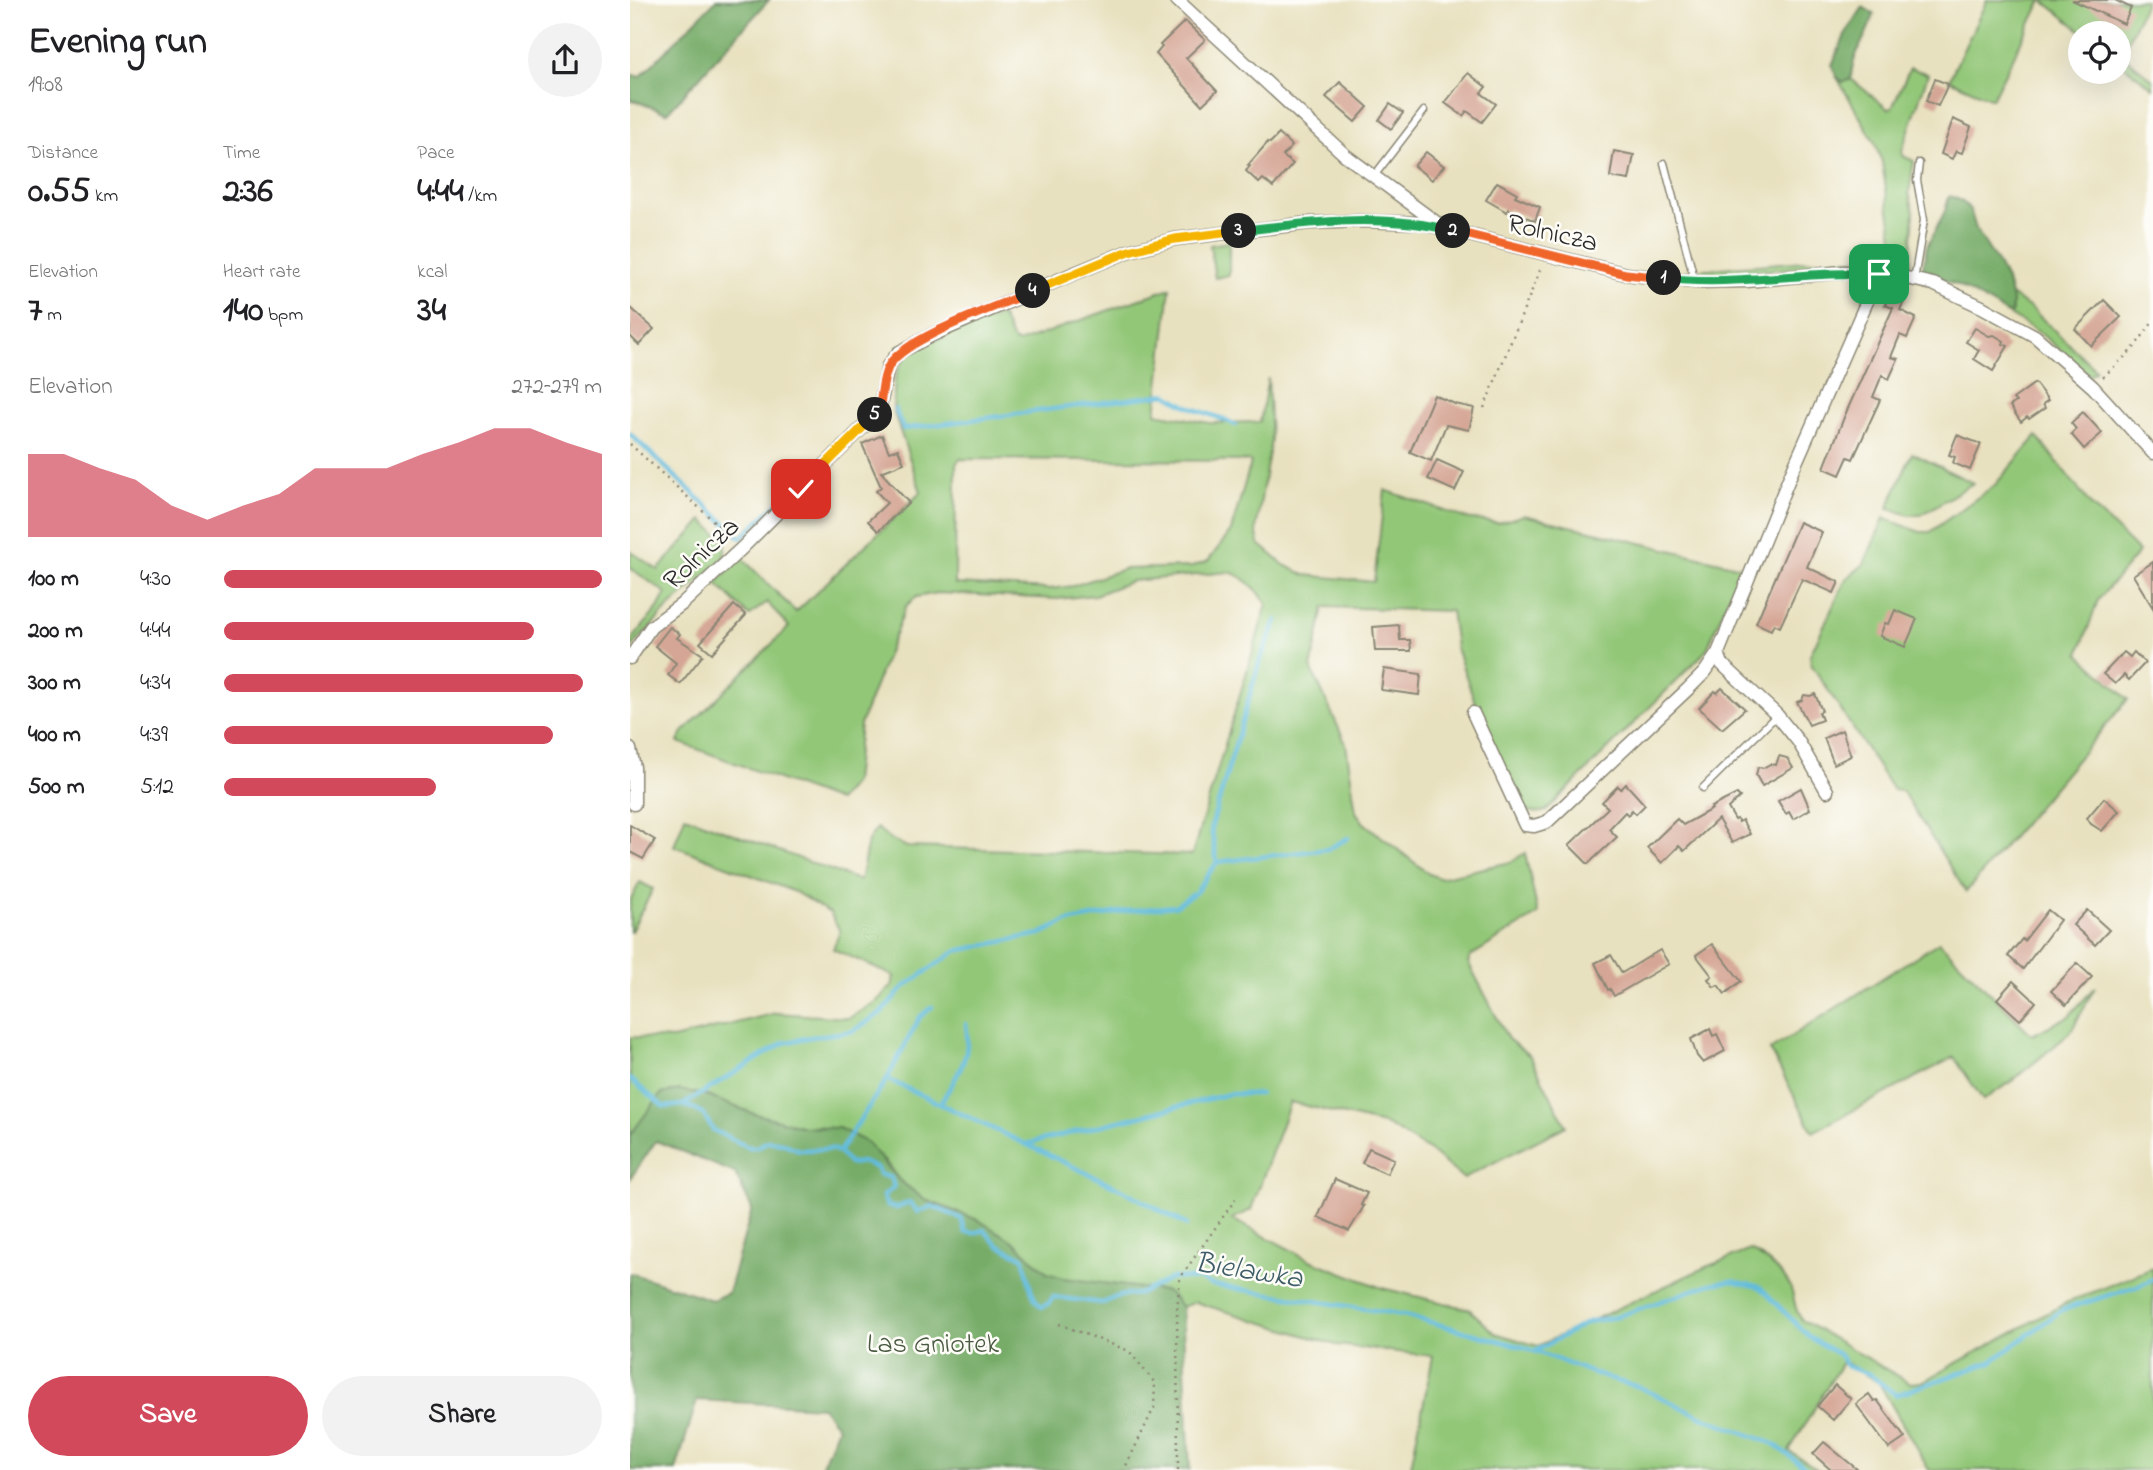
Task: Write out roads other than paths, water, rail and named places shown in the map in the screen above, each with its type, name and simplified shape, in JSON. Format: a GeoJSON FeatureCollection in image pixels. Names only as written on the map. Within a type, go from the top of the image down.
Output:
{"type":"FeatureCollection","features":[{"type":"Feature","properties":{"kind":"street"},"geometry":{"type":"LineString","coordinates":[[1177,0],[1345,155],[1444,229]]}},
{"type":"Feature","properties":{"kind":"street","name":"Rolnicza"},"geometry":{"type":"LineString","coordinates":[[630,658],[651,627],[682,604],[742,548],[879,411],[888,366],[898,353],[932,335],[1129,251],[1175,239],[1309,223],[1421,223],[1626,274],[1695,282],[1746,281],[1844,272],[1914,279],[1933,284],[1982,307],[2035,336],[2093,387],[2153,453]]}},
{"type":"Feature","properties":{"kind":"street"},"geometry":{"type":"LineString","coordinates":[[1473,713],[1525,825],[1534,825],[1546,822],[1705,672],[1718,653],[1790,476],[1879,274]]}},
{"type":"Feature","properties":{"kind":"street"},"geometry":{"type":"LineString","coordinates":[[1718,653],[1722,664],[1777,715],[1798,741],[1827,791]]}},
{"type":"Feature","properties":{"kind":"street"},"geometry":{"type":"LineString","coordinates":[[630,749],[634,767],[634,804]]}},
{"type":"Feature","properties":{"kind":"lane"},"geometry":{"type":"LineString","coordinates":[[1374,176],[1424,111]]}},
{"type":"Feature","properties":{"kind":"lane"},"geometry":{"type":"LineString","coordinates":[[1664,163],[1695,282]]}},
{"type":"Feature","properties":{"kind":"lane"},"geometry":{"type":"LineString","coordinates":[[1914,279],[1924,220],[1917,180],[1919,163]]}},
{"type":"Feature","properties":{"kind":"lane"},"geometry":{"type":"LineString","coordinates":[[1703,788],[1777,715]]}},
{"type":"Feature","properties":{"kind":"waterway"},"geometry":{"type":"LineString","coordinates":[[895,409],[903,429],[1167,394],[1183,404],[1236,425]]}},
{"type":"Feature","properties":{"kind":"waterway"},"geometry":{"type":"LineString","coordinates":[[863,420],[873,403]]}},
{"type":"Feature","properties":{"kind":"waterway"},"geometry":{"type":"LineString","coordinates":[[630,434],[741,538],[814,468]]}},
{"type":"Feature","properties":{"kind":"waterway"},"geometry":{"type":"LineString","coordinates":[[683,1105],[783,1043],[853,1031],[882,1012],[904,987],[956,951],[1040,934],[1066,922],[1126,911],[1175,906],[1196,892],[1217,862],[1211,828],[1260,660],[1277,620]]}},
{"type":"Feature","properties":{"kind":"waterway"},"geometry":{"type":"LineString","coordinates":[[1217,862],[1328,849],[1348,838]]}},
{"type":"Feature","properties":{"kind":"waterway"},"geometry":{"type":"LineString","coordinates":[[887,1079],[920,1017],[932,1007]]}},
{"type":"Feature","properties":{"kind":"waterway"},"geometry":{"type":"LineString","coordinates":[[940,1104],[965,1057],[966,1024]]}},
{"type":"Feature","properties":{"kind":"waterway","name":"Bielawka"},"geometry":{"type":"LineString","coordinates":[[630,1079],[664,1107],[683,1105],[693,1108],[704,1115],[713,1130],[748,1147],[757,1147],[768,1141],[799,1150],[832,1149],[839,1152],[850,1164],[862,1162],[877,1168],[879,1174],[891,1178],[894,1187],[883,1196],[887,1206],[897,1208],[909,1202],[918,1212],[932,1206],[962,1219],[965,1232],[984,1230],[999,1246],[1023,1257],[1031,1291],[1042,1307],[1053,1297],[1103,1303],[1118,1296],[1139,1294],[1172,1278],[1198,1279],[1213,1285],[1404,1315],[1526,1348],[1612,1380],[1637,1386],[1705,1418],[1774,1444],[1808,1470]]}},
{"type":"Feature","properties":{"kind":"waterway"},"geometry":{"type":"LineString","coordinates":[[839,1152],[887,1079],[1123,1190],[1187,1225]]}},
{"type":"Feature","properties":{"kind":"waterway"},"geometry":{"type":"LineString","coordinates":[[1026,1144],[1229,1094],[1260,1094]]}},
{"type":"Feature","properties":{"kind":"waterway"},"geometry":{"type":"LineString","coordinates":[[1536,1351],[1588,1322],[1616,1317],[1710,1284],[1733,1281],[1760,1287],[1810,1338],[1840,1355],[1846,1366],[1869,1374],[1896,1395],[1991,1362],[2062,1310],[2153,1279]]}},
{"type":"Feature","properties":{"kind":"park label","name":"Las Gniotek"},"geometry":{"type":"Point","coordinates":[933,1342]}}]}
